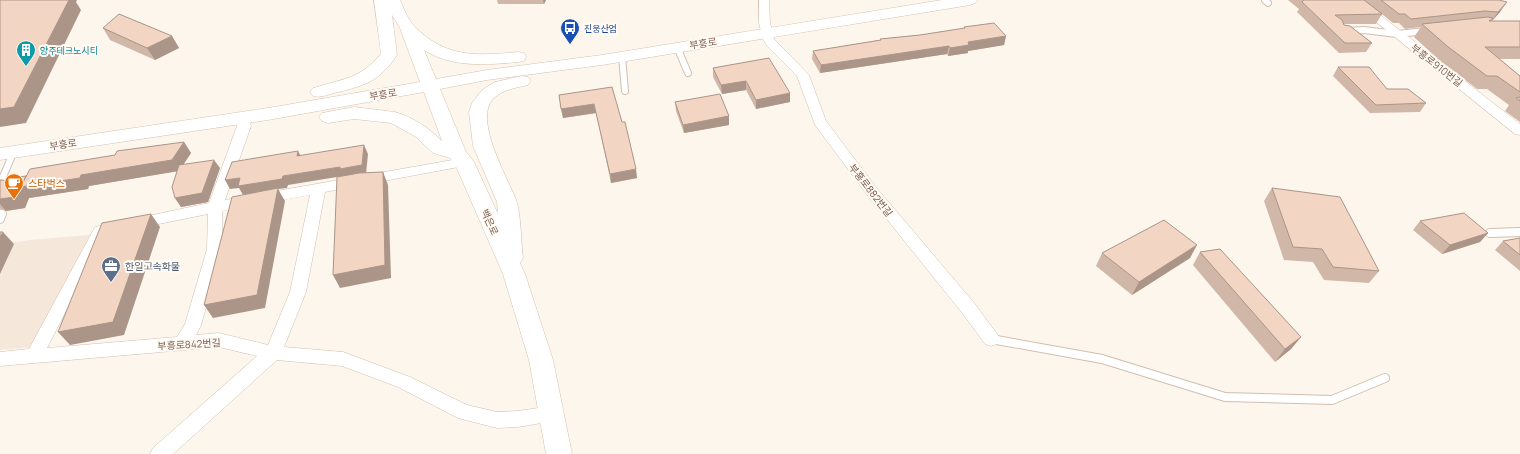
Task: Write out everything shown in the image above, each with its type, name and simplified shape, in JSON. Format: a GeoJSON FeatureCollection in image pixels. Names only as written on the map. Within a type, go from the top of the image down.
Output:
{"type":"FeatureCollection","features":[{"type":"Feature","properties":{"kind":"main road"},"geometry":{"type":"LineString","coordinates":[[254,116],[327,89],[352,84],[372,75],[389,55],[382,0]]}},
{"type":"Feature","properties":{"kind":"main road","name":"백은로"},"geometry":{"type":"LineString","coordinates":[[392,0],[408,28],[460,158],[514,274],[541,360],[560,454]]}},
{"type":"Feature","properties":{"kind":"main road","name":"부흥로"},"geometry":{"type":"LineString","coordinates":[[7,152],[254,116],[431,87],[487,76],[602,60],[970,0]]}},
{"type":"Feature","properties":{"kind":"main road"},"geometry":{"type":"LineString","coordinates":[[408,28],[428,47],[447,56],[460,59],[492,60],[631,42],[684,46]]}},
{"type":"Feature","properties":{"kind":"main road"},"geometry":{"type":"LineString","coordinates":[[487,76],[538,55]]}},
{"type":"Feature","properties":{"kind":"main road"},"geometry":{"type":"LineString","coordinates":[[514,274],[507,202],[482,146],[478,112],[481,103],[488,94],[501,86],[602,60]]}},
{"type":"Feature","properties":{"kind":"main road"},"geometry":{"type":"LineString","coordinates":[[254,116],[321,118],[354,113],[395,118],[423,133],[440,149],[460,158]]}},
{"type":"Feature","properties":{"kind":"street"},"geometry":{"type":"LineString","coordinates":[[764,0],[766,33]]}},
{"type":"Feature","properties":{"kind":"street","name":"부흥로910번길"},"geometry":{"type":"LineString","coordinates":[[1354,0],[1520,131]]}},
{"type":"Feature","properties":{"kind":"street","name":"부흥로882번길"},"geometry":{"type":"LineString","coordinates":[[766,33],[770,44],[803,75],[820,122],[870,189],[969,309],[991,340]]}},
{"type":"Feature","properties":{"kind":"street"},"geometry":{"type":"LineString","coordinates":[[182,343],[193,325],[215,249],[214,207],[244,126],[254,116]]}},
{"type":"Feature","properties":{"kind":"street"},"geometry":{"type":"LineString","coordinates":[[34,356],[100,231],[214,207],[319,188],[460,158]]}},
{"type":"Feature","properties":{"kind":"street"},"geometry":{"type":"LineString","coordinates":[[160,454],[273,353],[298,292],[315,201],[319,188]]}},
{"type":"Feature","properties":{"kind":"street","name":"부흥로842번길"},"geometry":{"type":"LineString","coordinates":[[0,359],[219,340],[273,353],[343,359],[404,382],[464,412],[497,420],[518,419],[552,414]]}},
{"type":"Feature","properties":{"kind":"lane"},"geometry":{"type":"LineString","coordinates":[[1342,31],[1364,30],[1397,34],[1434,30]]}},
{"type":"Feature","properties":{"kind":"lane"},"geometry":{"type":"LineString","coordinates":[[684,46],[688,73]]}},
{"type":"Feature","properties":{"kind":"lane"},"geometry":{"type":"LineString","coordinates":[[622,56],[625,91]]}},
{"type":"Feature","properties":{"kind":"lane"},"geometry":{"type":"LineString","coordinates":[[7,152],[1,179],[18,185],[16,188]]}},
{"type":"Feature","properties":{"kind":"lane"},"geometry":{"type":"LineString","coordinates":[[1490,233],[1520,232]]}},
{"type":"Feature","properties":{"kind":"lane"},"geometry":{"type":"LineString","coordinates":[[991,340],[1102,359],[1225,397],[1332,400],[1386,378]]}},
{"type":"Feature","properties":{"kind":"shaded area"},"geometry":{"type":"Polygon","coordinates":[[[90,235],[32,347],[0,350],[0,245],[30,240],[90,235]]]}},
{"type":"Feature","properties":{"kind":"building","name":"양주테크노시티"},"geometry":{"type":"Polygon","coordinates":[[[0,0],[69,0],[14,107],[0,109],[0,0]]]}},
{"type":"Feature","properties":{"kind":"building"},"geometry":{"type":"Polygon","coordinates":[[[1304,0],[1364,0],[1382,14],[1335,15],[1342,20],[1344,25],[1350,26],[1372,43],[1345,43],[1302,2],[1304,0]]]}},
{"type":"Feature","properties":{"kind":"building"},"geometry":{"type":"Polygon","coordinates":[[[1381,0],[1499,0],[1507,2],[1498,12],[1485,11],[1411,19],[1405,14],[1399,14],[1381,0]]]}},
{"type":"Feature","properties":{"kind":"building"},"geometry":{"type":"Polygon","coordinates":[[[119,14],[172,36],[147,48],[103,28],[119,14]]]}},
{"type":"Feature","properties":{"kind":"building"},"geometry":{"type":"Polygon","coordinates":[[[1488,17],[1493,18],[1489,21],[1520,21],[1520,47],[1485,47],[1520,76],[1520,92],[1497,76],[1487,76],[1447,46],[1422,24],[1488,17]]]}},
{"type":"Feature","properties":{"kind":"building"},"geometry":{"type":"Polygon","coordinates":[[[994,23],[1006,36],[968,42],[969,45],[950,48],[949,46],[821,65],[813,51],[881,40],[880,39],[920,35],[994,23]]]}},
{"type":"Feature","properties":{"kind":"building"},"geometry":{"type":"Polygon","coordinates":[[[769,58],[790,93],[756,100],[746,81],[721,85],[713,68],[769,58]]]}},
{"type":"Feature","properties":{"kind":"building"},"geometry":{"type":"Polygon","coordinates":[[[1338,67],[1369,67],[1387,89],[1408,89],[1426,103],[1376,105],[1338,67]]]}},
{"type":"Feature","properties":{"kind":"building"},"geometry":{"type":"Polygon","coordinates":[[[612,87],[622,122],[625,122],[636,169],[610,174],[594,104],[561,109],[559,95],[612,87]]]}},
{"type":"Feature","properties":{"kind":"building"},"geometry":{"type":"Polygon","coordinates":[[[720,94],[729,116],[683,125],[675,102],[720,94]]]}},
{"type":"Feature","properties":{"kind":"building"},"geometry":{"type":"Polygon","coordinates":[[[184,142],[172,160],[81,175],[80,178],[20,187],[15,197],[0,199],[0,180],[7,182],[11,178],[26,176],[21,186],[30,169],[115,155],[117,151],[184,142]]]}},
{"type":"Feature","properties":{"kind":"building"},"geometry":{"type":"Polygon","coordinates":[[[364,145],[362,165],[283,176],[282,179],[238,186],[240,178],[225,180],[232,162],[298,151],[297,156],[364,145]]]}},
{"type":"Feature","properties":{"kind":"building"},"geometry":{"type":"Polygon","coordinates":[[[214,160],[202,193],[175,198],[172,187],[179,165],[214,160]]]}},
{"type":"Feature","properties":{"kind":"building"},"geometry":{"type":"Polygon","coordinates":[[[383,172],[385,265],[333,275],[337,177],[359,173],[383,172]]]}},
{"type":"Feature","properties":{"kind":"building"},"geometry":{"type":"Polygon","coordinates":[[[278,188],[257,295],[204,305],[232,197],[278,188]]]}},
{"type":"Feature","properties":{"kind":"building"},"geometry":{"type":"Polygon","coordinates":[[[1272,188],[1340,197],[1379,271],[1333,267],[1322,249],[1293,247],[1272,188]]]}},
{"type":"Feature","properties":{"kind":"building"},"geometry":{"type":"Polygon","coordinates":[[[1464,213],[1488,233],[1450,245],[1420,221],[1464,213]]]}},
{"type":"Feature","properties":{"kind":"building"},"geometry":{"type":"Polygon","coordinates":[[[151,214],[113,322],[58,332],[102,223],[151,214]]]}},
{"type":"Feature","properties":{"kind":"building"},"geometry":{"type":"Polygon","coordinates":[[[1164,220],[1197,245],[1139,282],[1102,253],[1164,220]]]}},
{"type":"Feature","properties":{"kind":"building"},"geometry":{"type":"Polygon","coordinates":[[[1520,238],[1520,255],[1503,241],[1520,238]]]}},
{"type":"Feature","properties":{"kind":"building"},"geometry":{"type":"Polygon","coordinates":[[[1220,249],[1301,337],[1285,349],[1200,252],[1220,249]]]}},
{"type":"Feature","properties":{"kind":"place","name":"진웅산업"},"geometry":{"type":"Point","coordinates":[570,45]}},
{"type":"Feature","properties":{"kind":"place","name":"양주테크노시티"},"geometry":{"type":"Point","coordinates":[26,67]}},
{"type":"Feature","properties":{"kind":"place","name":"스타벅스"},"geometry":{"type":"Point","coordinates":[14,200]}},
{"type":"Feature","properties":{"kind":"place","name":"한일고속화물"},"geometry":{"type":"Point","coordinates":[111,283]}}]}
